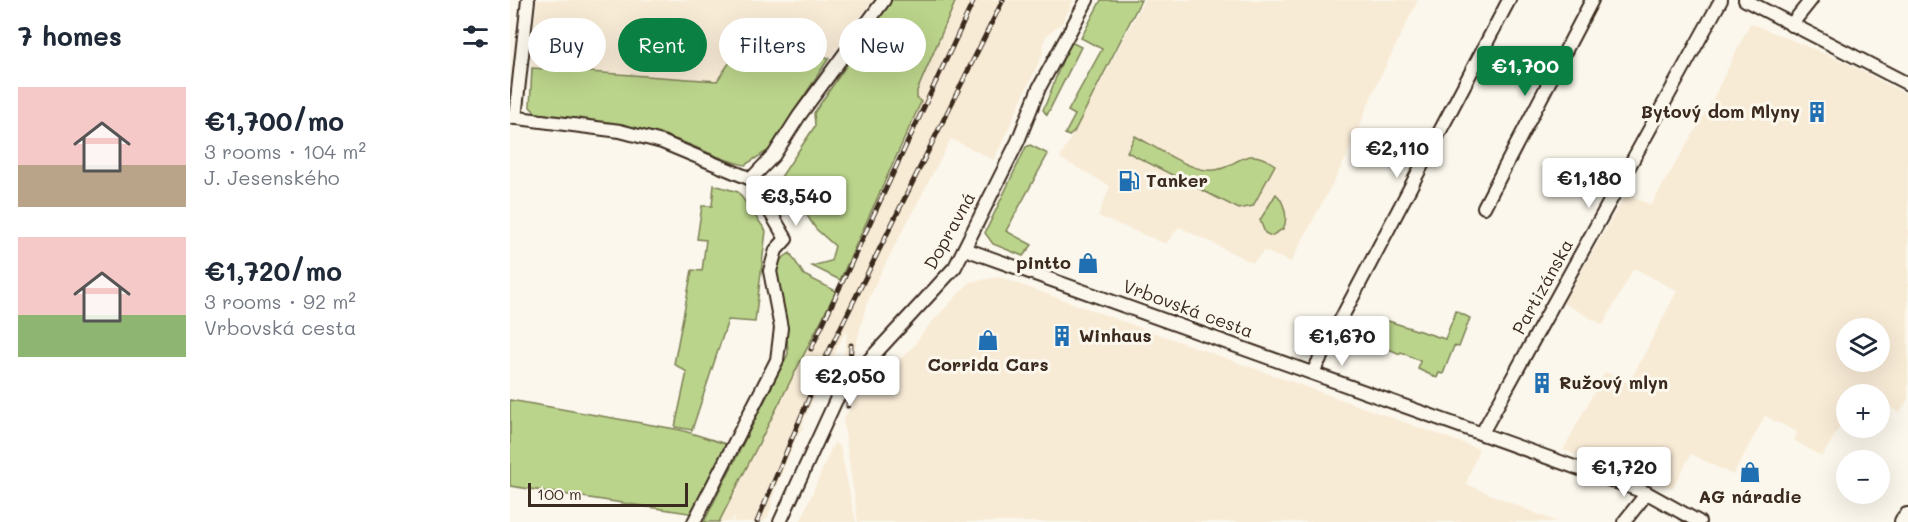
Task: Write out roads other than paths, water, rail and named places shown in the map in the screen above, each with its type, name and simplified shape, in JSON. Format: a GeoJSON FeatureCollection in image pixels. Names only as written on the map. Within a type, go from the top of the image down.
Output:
{"type":"FeatureCollection","features":[{"type":"Feature","properties":{"kind":"main road"},"geometry":{"type":"LineString","coordinates":[[1905,522],[1908,518]]}},
{"type":"Feature","properties":{"kind":"street"},"geometry":{"type":"LineString","coordinates":[[528,0],[513,118],[620,131],[662,142],[751,179],[786,239],[776,250],[770,271],[781,328],[777,360],[694,522]]}},
{"type":"Feature","properties":{"kind":"street"},"geometry":{"type":"LineString","coordinates":[[751,179],[774,155],[799,116],[884,0]]}},
{"type":"Feature","properties":{"kind":"street","name":"Dopravná"},"geometry":{"type":"LineString","coordinates":[[780,522],[836,400],[847,384],[942,284],[965,249],[1018,141],[1039,88],[1087,0]]}},
{"type":"Feature","properties":{"kind":"street"},"geometry":{"type":"LineString","coordinates":[[1313,372],[1509,0]]}},
{"type":"Feature","properties":{"kind":"street"},"geometry":{"type":"LineString","coordinates":[[1484,207],[1592,0]]}},
{"type":"Feature","properties":{"kind":"street","name":"Partizánska"},"geometry":{"type":"LineString","coordinates":[[1482,433],[1721,0]]}},
{"type":"Feature","properties":{"kind":"street"},"geometry":{"type":"LineString","coordinates":[[1744,0],[1908,84]]}},
{"type":"Feature","properties":{"kind":"street"},"geometry":{"type":"LineString","coordinates":[[1791,25],[1811,0]]}},
{"type":"Feature","properties":{"kind":"street","name":"Vrbovská cesta"},"geometry":{"type":"LineString","coordinates":[[965,249],[1647,493],[1699,522]]}},
{"type":"Feature","properties":{"kind":"street"},"geometry":{"type":"LineString","coordinates":[[1624,522],[1647,493]]}},
{"type":"Feature","properties":{"kind":"railway"},"geometry":{"type":"LineString","coordinates":[[811,349],[974,0]]}},
{"type":"Feature","properties":{"kind":"railway"},"geometry":{"type":"LineString","coordinates":[[757,522],[826,357],[1003,0]]}},
{"type":"Feature","properties":{"kind":"railway"},"geometry":{"type":"LineString","coordinates":[[848,406],[851,345]]}},
{"type":"Feature","properties":{"kind":"place","name":"Bytový dom Mlyny"},"geometry":{"type":"Point","coordinates":[1817,112]}},
{"type":"Feature","properties":{"kind":"place","name":"Tanker"},"geometry":{"type":"Point","coordinates":[1129,181]}},
{"type":"Feature","properties":{"kind":"place","name":"pintto"},"geometry":{"type":"Point","coordinates":[1088,263]}},
{"type":"Feature","properties":{"kind":"place","name":"Winhaus"},"geometry":{"type":"Point","coordinates":[1062,336]}},
{"type":"Feature","properties":{"kind":"place","name":"Corrida Cars"},"geometry":{"type":"Point","coordinates":[988,340]}},
{"type":"Feature","properties":{"kind":"place","name":"Ružový mlyn"},"geometry":{"type":"Point","coordinates":[1542,383]}},
{"type":"Feature","properties":{"kind":"place","name":"AG náradie"},"geometry":{"type":"Point","coordinates":[1750,472]}}]}
